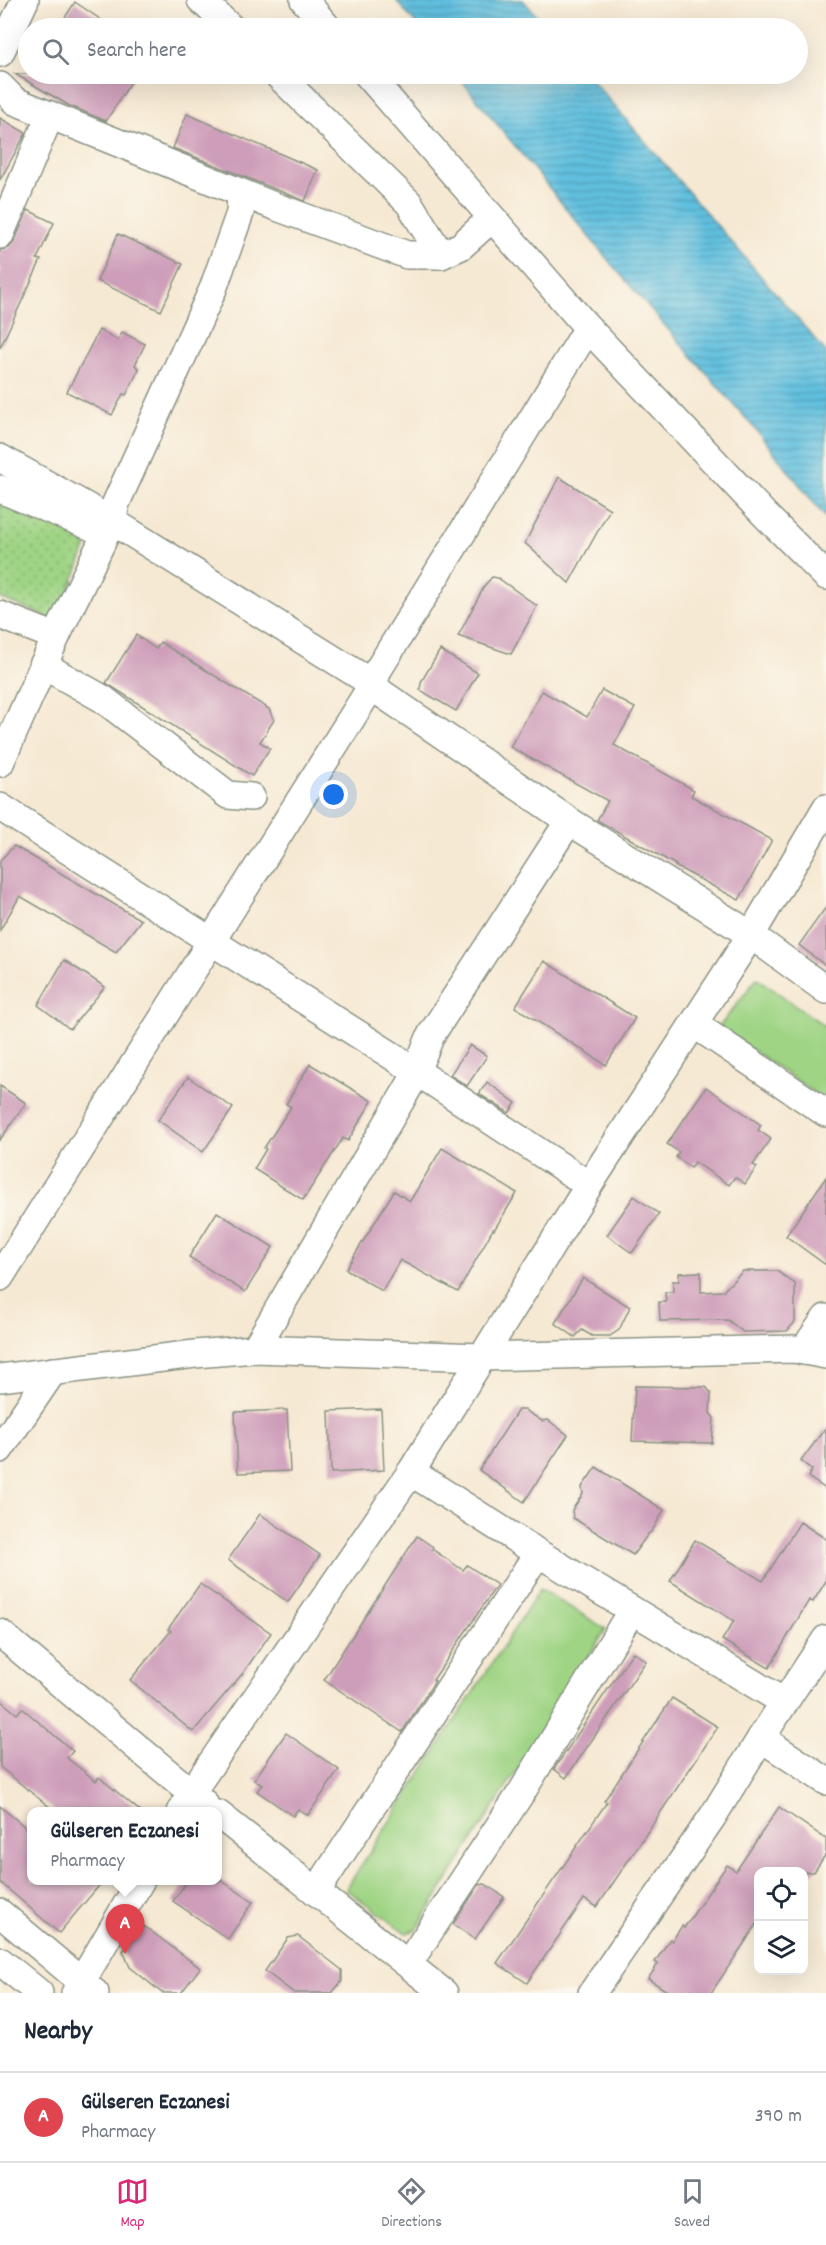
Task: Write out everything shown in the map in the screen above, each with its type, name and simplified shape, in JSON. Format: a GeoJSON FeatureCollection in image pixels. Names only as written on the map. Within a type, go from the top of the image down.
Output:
{"type":"FeatureCollection","features":[{"type":"Feature","properties":{"kind":"street"},"geometry":{"type":"LineString","coordinates":[[0,53],[25,0]]}},
{"type":"Feature","properties":{"kind":"street"},"geometry":{"type":"LineString","coordinates":[[201,0],[220,18]]}},
{"type":"Feature","properties":{"kind":"street"},"geometry":{"type":"LineString","coordinates":[[304,0],[319,18]]}},
{"type":"Feature","properties":{"kind":"street"},"geometry":{"type":"LineString","coordinates":[[287,84],[409,203],[441,255]]}},
{"type":"Feature","properties":{"kind":"street"},"geometry":{"type":"LineString","coordinates":[[376,84],[588,328],[764,514],[826,576]]}},
{"type":"Feature","properties":{"kind":"street"},"geometry":{"type":"LineString","coordinates":[[0,86],[15,101],[241,192],[407,255],[441,255],[461,246],[492,218]]}},
{"type":"Feature","properties":{"kind":"street"},"geometry":{"type":"LineString","coordinates":[[0,235],[50,115]]}},
{"type":"Feature","properties":{"kind":"street"},"geometry":{"type":"LineString","coordinates":[[0,763],[43,665],[109,527],[117,503],[213,289],[240,213],[241,192]]}},
{"type":"Feature","properties":{"kind":"street"},"geometry":{"type":"LineString","coordinates":[[0,1277],[373,684],[378,670],[588,328]]}},
{"type":"Feature","properties":{"kind":"street"},"geometry":{"type":"LineString","coordinates":[[0,458],[109,527],[373,684],[381,693],[569,821],[751,935],[826,990]]}},
{"type":"Feature","properties":{"kind":"street"},"geometry":{"type":"LineString","coordinates":[[0,489],[109,527]]}},
{"type":"Feature","properties":{"kind":"street"},"geometry":{"type":"LineString","coordinates":[[0,615],[56,637]]}},
{"type":"Feature","properties":{"kind":"street"},"geometry":{"type":"LineString","coordinates":[[43,665],[103,699],[228,795],[251,797]]}},
{"type":"Feature","properties":{"kind":"street"},"geometry":{"type":"LineString","coordinates":[[0,807],[416,1071],[590,1185]]}},
{"type":"Feature","properties":{"kind":"street"},"geometry":{"type":"LineString","coordinates":[[0,1633],[186,1802],[411,1472],[481,1357],[751,935],[826,808]]}},
{"type":"Feature","properties":{"kind":"street"},"geometry":{"type":"LineString","coordinates":[[255,1349],[411,1083],[431,1035],[569,821]]}},
{"type":"Feature","properties":{"kind":"street"},"geometry":{"type":"LineString","coordinates":[[694,1024],[826,1113]]}},
{"type":"Feature","properties":{"kind":"street"},"geometry":{"type":"LineString","coordinates":[[0,1378],[195,1354],[255,1349],[481,1357],[794,1349],[815,1353],[826,1318]]}},
{"type":"Feature","properties":{"kind":"street"},"geometry":{"type":"LineString","coordinates":[[0,1449],[53,1371]]}},
{"type":"Feature","properties":{"kind":"street"},"geometry":{"type":"LineString","coordinates":[[411,1472],[538,1553],[784,1702]]}},
{"type":"Feature","properties":{"kind":"street"},"geometry":{"type":"LineString","coordinates":[[316,1892],[538,1553]]}},
{"type":"Feature","properties":{"kind":"street"},"geometry":{"type":"LineString","coordinates":[[408,1964],[523,1790],[632,1610]]}},
{"type":"Feature","properties":{"kind":"street"},"geometry":{"type":"LineString","coordinates":[[592,1993],[713,1816],[826,1639]]}},
{"type":"Feature","properties":{"kind":"street"},"geometry":{"type":"LineString","coordinates":[[761,1738],[826,1781]]}},
{"type":"Feature","properties":{"kind":"street"},"geometry":{"type":"LineString","coordinates":[[222,1817],[444,1993]]}},
{"type":"Feature","properties":{"kind":"street"},"geometry":{"type":"LineString","coordinates":[[0,1913],[84,1990],[139,1885]]}},
{"type":"Feature","properties":{"kind":"street"},"geometry":{"type":"LineString","coordinates":[[0,1961],[39,1993]]}},
{"type":"Feature","properties":{"kind":"green space"},"geometry":{"type":"Polygon","coordinates":[[[0,503],[90,538],[57,621],[0,598],[0,503]]]}},
{"type":"Feature","properties":{"kind":"green space"},"geometry":{"type":"Polygon","coordinates":[[[757,978],[826,1027],[826,1101],[719,1027],[757,978]]]}},
{"type":"Feature","properties":{"kind":"green space"},"geometry":{"type":"Polygon","coordinates":[[[540,1589],[606,1629],[416,1930],[406,1933],[346,1889],[540,1589]]]}},
{"type":"Feature","properties":{"kind":"water"},"geometry":{"type":"Polygon","coordinates":[[[396,0],[523,0],[539,18],[411,18],[396,0]]]}},
{"type":"Feature","properties":{"kind":"water"},"geometry":{"type":"Polygon","coordinates":[[[464,84],[596,84],[826,352],[826,518],[756,430],[613,266],[464,84]]]}},
{"type":"Feature","properties":{"kind":"building"},"geometry":{"type":"Polygon","coordinates":[[[75,2],[98,18],[65,18],[75,2]]]}},
{"type":"Feature","properties":{"kind":"building"},"geometry":{"type":"Polygon","coordinates":[[[32,84],[130,84],[106,121],[68,105],[32,84]]]}},
{"type":"Feature","properties":{"kind":"building"},"geometry":{"type":"Polygon","coordinates":[[[187,114],[318,170],[305,201],[173,148],[187,114]]]}},
{"type":"Feature","properties":{"kind":"building"},"geometry":{"type":"Polygon","coordinates":[[[0,118],[26,133],[0,180],[0,118]]]}},
{"type":"Feature","properties":{"kind":"building"},"geometry":{"type":"Polygon","coordinates":[[[28,210],[54,223],[37,259],[41,260],[0,348],[0,250],[9,248],[14,242],[28,210]]]}},
{"type":"Feature","properties":{"kind":"building"},"geometry":{"type":"Polygon","coordinates":[[[118,234],[183,264],[161,311],[97,281],[118,234]]]}},
{"type":"Feature","properties":{"kind":"building"},"geometry":{"type":"Polygon","coordinates":[[[99,330],[118,340],[122,332],[145,344],[135,365],[139,369],[126,395],[123,394],[112,415],[67,392],[99,330]]]}},
{"type":"Feature","properties":{"kind":"building"},"geometry":{"type":"Polygon","coordinates":[[[559,477],[610,509],[569,583],[525,543],[559,477]]]}},
{"type":"Feature","properties":{"kind":"building"},"geometry":{"type":"Polygon","coordinates":[[[492,577],[498,578],[537,606],[511,654],[458,636],[485,585],[492,577]]]}},
{"type":"Feature","properties":{"kind":"building"},"geometry":{"type":"Polygon","coordinates":[[[136,635],[156,649],[160,642],[269,709],[274,720],[260,742],[270,748],[252,776],[106,683],[136,635]]]}},
{"type":"Feature","properties":{"kind":"building"},"geometry":{"type":"Polygon","coordinates":[[[440,650],[478,673],[456,711],[420,690],[421,682],[440,650]]]}},
{"type":"Feature","properties":{"kind":"building"},"geometry":{"type":"Polygon","coordinates":[[[602,690],[635,708],[614,745],[694,790],[691,796],[772,840],[739,900],[597,820],[608,801],[510,747],[542,691],[587,717],[602,690]]]}},
{"type":"Feature","properties":{"kind":"building"},"geometry":{"type":"Polygon","coordinates":[[[14,846],[141,920],[116,952],[20,896],[0,930],[0,860],[14,846]]]}},
{"type":"Feature","properties":{"kind":"building"},"geometry":{"type":"Polygon","coordinates":[[[826,907],[826,966],[799,945],[826,907]]]}},
{"type":"Feature","properties":{"kind":"building"},"geometry":{"type":"Polygon","coordinates":[[[64,960],[105,987],[70,1029],[38,1005],[64,960]]]}},
{"type":"Feature","properties":{"kind":"building"},"geometry":{"type":"Polygon","coordinates":[[[544,961],[635,1018],[606,1065],[515,1007],[544,961]]]}},
{"type":"Feature","properties":{"kind":"building"},"geometry":{"type":"Polygon","coordinates":[[[470,1045],[487,1056],[467,1086],[450,1075],[470,1045]]]}},
{"type":"Feature","properties":{"kind":"building"},"geometry":{"type":"Polygon","coordinates":[[[310,1064],[372,1101],[348,1141],[343,1138],[303,1200],[254,1169],[266,1149],[264,1148],[291,1107],[286,1104],[310,1064]]]}},
{"type":"Feature","properties":{"kind":"building"},"geometry":{"type":"Polygon","coordinates":[[[188,1077],[233,1108],[203,1152],[158,1120],[188,1077]]]}},
{"type":"Feature","properties":{"kind":"building"},"geometry":{"type":"Polygon","coordinates":[[[487,1082],[516,1103],[509,1113],[479,1094],[487,1082]]]}},
{"type":"Feature","properties":{"kind":"building"},"geometry":{"type":"Polygon","coordinates":[[[0,1086],[26,1103],[0,1140],[0,1086]]]}},
{"type":"Feature","properties":{"kind":"building"},"geometry":{"type":"Polygon","coordinates":[[[706,1087],[761,1125],[758,1130],[771,1139],[753,1165],[757,1167],[745,1184],[735,1177],[729,1185],[695,1162],[691,1168],[676,1157],[679,1152],[667,1144],[706,1087]]]}},
{"type":"Feature","properties":{"kind":"building"},"geometry":{"type":"Polygon","coordinates":[[[442,1148],[517,1193],[493,1229],[458,1292],[400,1260],[382,1291],[346,1269],[394,1191],[410,1201],[442,1148]]]}},
{"type":"Feature","properties":{"kind":"building"},"geometry":{"type":"Polygon","coordinates":[[[826,1177],[826,1265],[786,1236],[826,1177]]]}},
{"type":"Feature","properties":{"kind":"building"},"geometry":{"type":"Polygon","coordinates":[[[634,1196],[659,1214],[632,1253],[607,1235],[634,1196]]]}},
{"type":"Feature","properties":{"kind":"building"},"geometry":{"type":"Polygon","coordinates":[[[217,1212],[273,1247],[245,1292],[189,1257],[217,1212]]]}},
{"type":"Feature","properties":{"kind":"building"},"geometry":{"type":"Polygon","coordinates":[[[743,1271],[777,1271],[795,1284],[795,1322],[787,1331],[743,1332],[728,1320],[660,1321],[659,1302],[666,1302],[665,1292],[673,1292],[673,1281],[679,1281],[679,1273],[701,1272],[701,1292],[723,1291],[743,1271]]]}},
{"type":"Feature","properties":{"kind":"building"},"geometry":{"type":"Polygon","coordinates":[[[583,1278],[630,1307],[619,1330],[610,1336],[592,1336],[582,1330],[575,1337],[555,1323],[583,1278]]]}},
{"type":"Feature","properties":{"kind":"building"},"geometry":{"type":"Polygon","coordinates":[[[635,1386],[706,1387],[711,1393],[710,1413],[714,1418],[712,1443],[632,1441],[635,1386]]]}},
{"type":"Feature","properties":{"kind":"building"},"geometry":{"type":"Polygon","coordinates":[[[381,1409],[384,1470],[331,1473],[329,1411],[381,1409]]]}},
{"type":"Feature","properties":{"kind":"building"},"geometry":{"type":"Polygon","coordinates":[[[287,1410],[290,1471],[238,1473],[235,1412],[287,1410]]]}},
{"type":"Feature","properties":{"kind":"building"},"geometry":{"type":"Polygon","coordinates":[[[518,1410],[525,1410],[542,1421],[548,1420],[568,1435],[524,1502],[479,1470],[518,1410]]]}},
{"type":"Feature","properties":{"kind":"building"},"geometry":{"type":"Polygon","coordinates":[[[826,1427],[826,1489],[808,1477],[812,1470],[801,1461],[826,1427]]]}},
{"type":"Feature","properties":{"kind":"building"},"geometry":{"type":"Polygon","coordinates":[[[596,1467],[664,1510],[652,1531],[633,1555],[573,1518],[572,1510],[583,1494],[582,1487],[596,1467]]]}},
{"type":"Feature","properties":{"kind":"building"},"geometry":{"type":"Polygon","coordinates":[[[260,1514],[320,1555],[288,1602],[228,1560],[260,1514]]]}},
{"type":"Feature","properties":{"kind":"building"},"geometry":{"type":"Polygon","coordinates":[[[800,1522],[826,1539],[826,1581],[813,1602],[809,1600],[769,1668],[722,1640],[734,1621],[670,1581],[695,1540],[763,1581],[800,1522]]]}},
{"type":"Feature","properties":{"kind":"building"},"geometry":{"type":"Polygon","coordinates":[[[417,1536],[463,1570],[467,1565],[497,1585],[433,1680],[435,1681],[402,1732],[324,1680],[417,1536]]]}},
{"type":"Feature","properties":{"kind":"building"},"geometry":{"type":"Polygon","coordinates":[[[200,1584],[271,1633],[243,1673],[193,1732],[130,1680],[171,1631],[168,1629],[200,1584]]]}},
{"type":"Feature","properties":{"kind":"building"},"geometry":{"type":"Polygon","coordinates":[[[633,1652],[646,1661],[566,1778],[554,1769],[633,1652]]]}},
{"type":"Feature","properties":{"kind":"building"},"geometry":{"type":"Polygon","coordinates":[[[672,1698],[718,1727],[597,1907],[584,1899],[527,1983],[497,1963],[607,1802],[604,1801],[672,1698]]]}},
{"type":"Feature","properties":{"kind":"building"},"geometry":{"type":"Polygon","coordinates":[[[0,1700],[17,1714],[22,1708],[73,1751],[67,1758],[96,1781],[99,1777],[135,1807],[50,1807],[0,1767],[0,1700]]]}},
{"type":"Feature","properties":{"kind":"building"},"geometry":{"type":"Polygon","coordinates":[[[286,1733],[339,1770],[308,1815],[298,1809],[293,1816],[257,1791],[262,1785],[254,1780],[286,1733]]]}},
{"type":"Feature","properties":{"kind":"building"},"geometry":{"type":"Polygon","coordinates":[[[0,1806],[27,1829],[27,1885],[100,1885],[59,1933],[0,1882],[0,1806]]]}},
{"type":"Feature","properties":{"kind":"building"},"geometry":{"type":"Polygon","coordinates":[[[779,1807],[826,1839],[826,1854],[814,1872],[808,1872],[808,1867],[754,1867],[754,1928],[711,1993],[670,1993],[648,1979],[658,1964],[655,1962],[670,1939],[672,1941],[682,1926],[684,1928],[727,1865],[736,1871],[779,1807]]]}},
{"type":"Feature","properties":{"kind":"building"},"geometry":{"type":"Polygon","coordinates":[[[222,1881],[253,1902],[228,1939],[173,1901],[184,1885],[222,1885],[222,1881]]]}},
{"type":"Feature","properties":{"kind":"building"},"geometry":{"type":"Polygon","coordinates":[[[485,1884],[504,1897],[475,1939],[453,1924],[479,1885],[485,1884]]]}},
{"type":"Feature","properties":{"kind":"building"},"geometry":{"type":"Polygon","coordinates":[[[144,1926],[200,1968],[181,1993],[162,1993],[130,1967],[123,1951],[144,1926]]]}},
{"type":"Feature","properties":{"kind":"building"},"geometry":{"type":"Polygon","coordinates":[[[298,1936],[342,1970],[342,1981],[332,1993],[294,1993],[265,1971],[288,1938],[298,1936]]]}},
{"type":"Feature","properties":{"kind":"place","name":"Gülseren Eczanesi"},"geometry":{"type":"Point","coordinates":[125,1954]}}]}
